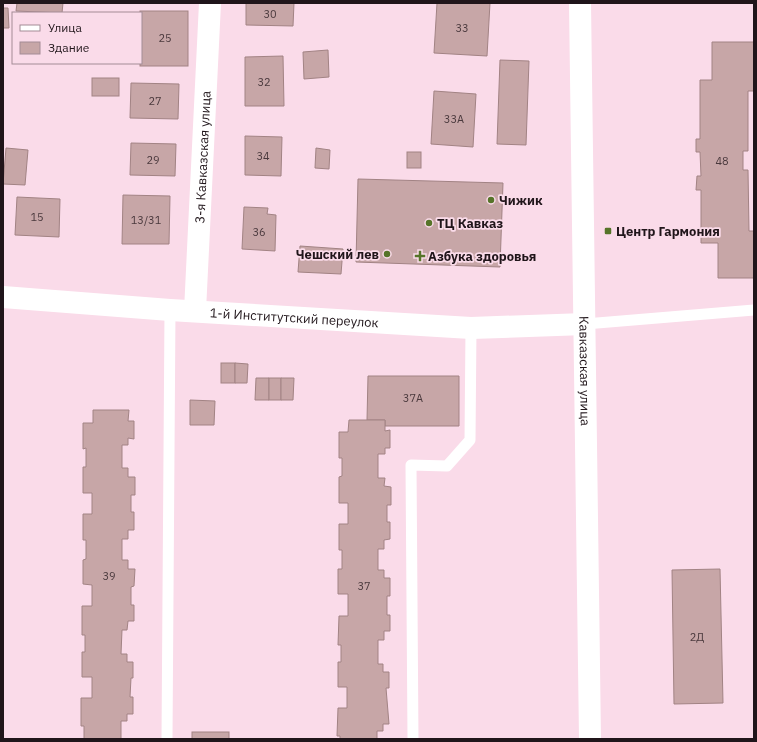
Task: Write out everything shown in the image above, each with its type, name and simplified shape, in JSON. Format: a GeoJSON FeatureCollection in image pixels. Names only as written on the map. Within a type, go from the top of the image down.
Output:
{"type":"FeatureCollection","features":[{"type":"Feature","properties":{"kind":"street","name":"3-я Кавказская улица"},"geometry":{"type":"LineString","coordinates":[[195,311],[210,3]]}},
{"type":"Feature","properties":{"kind":"street","name":"Кавказская улица"},"geometry":{"type":"LineString","coordinates":[[580,3],[590,739]]}},
{"type":"Feature","properties":{"kind":"street","name":"1-й Институтский переулок"},"geometry":{"type":"LineString","coordinates":[[3,297],[170,310],[471,328],[585,324]]}},
{"type":"Feature","properties":{"kind":"lane"},"geometry":{"type":"LineString","coordinates":[[167,739],[170,310]]}},
{"type":"Feature","properties":{"kind":"lane"},"geometry":{"type":"LineString","coordinates":[[585,324],[754,310]]}},
{"type":"Feature","properties":{"kind":"lane"},"geometry":{"type":"LineString","coordinates":[[413,739],[411,465],[447,466],[470,440],[471,328]]}},
{"type":"Feature","properties":{"kind":"building"},"geometry":{"type":"Polygon","coordinates":[[[17,3],[63,3],[62,12],[16,11],[17,3]]]}},
{"type":"Feature","properties":{"kind":"building"},"geometry":{"type":"Polygon","coordinates":[[[246,3],[294,3],[293,26],[246,25],[246,3]]]}},
{"type":"Feature","properties":{"kind":"building"},"geometry":{"type":"Polygon","coordinates":[[[437,3],[490,3],[487,56],[434,53],[437,3]]]}},
{"type":"Feature","properties":{"kind":"building"},"geometry":{"type":"Polygon","coordinates":[[[3,8],[8,8],[9,28],[3,28],[3,8]]]}},
{"type":"Feature","properties":{"kind":"building"},"geometry":{"type":"Polygon","coordinates":[[[188,11],[188,66],[140,66],[140,64],[142,64],[142,12],[140,12],[188,11]]]}},
{"type":"Feature","properties":{"kind":"building"},"geometry":{"type":"Polygon","coordinates":[[[712,42],[754,42],[754,91],[748,91],[748,151],[743,151],[743,170],[748,170],[749,231],[754,231],[754,278],[718,278],[718,243],[701,243],[701,190],[696,190],[697,176],[701,176],[700,152],[696,152],[696,139],[700,139],[700,80],[712,80],[712,42]]]}},
{"type":"Feature","properties":{"kind":"building"},"geometry":{"type":"Polygon","coordinates":[[[328,50],[329,77],[304,79],[303,52],[328,50]]]}},
{"type":"Feature","properties":{"kind":"building"},"geometry":{"type":"Polygon","coordinates":[[[283,56],[284,106],[245,106],[245,57],[283,56]]]}},
{"type":"Feature","properties":{"kind":"building"},"geometry":{"type":"Polygon","coordinates":[[[500,60],[529,61],[526,145],[497,144],[500,60]]]}},
{"type":"Feature","properties":{"kind":"building"},"geometry":{"type":"Polygon","coordinates":[[[92,78],[119,78],[119,96],[92,96],[92,78]]]}},
{"type":"Feature","properties":{"kind":"building"},"geometry":{"type":"Polygon","coordinates":[[[131,83],[179,84],[178,119],[130,118],[131,83]]]}},
{"type":"Feature","properties":{"kind":"building"},"geometry":{"type":"Polygon","coordinates":[[[434,91],[476,94],[473,147],[431,144],[434,91]]]}},
{"type":"Feature","properties":{"kind":"building"},"geometry":{"type":"Polygon","coordinates":[[[245,136],[282,137],[281,176],[245,175],[245,136]]]}},
{"type":"Feature","properties":{"kind":"building"},"geometry":{"type":"Polygon","coordinates":[[[131,143],[176,144],[175,176],[130,175],[131,143]]]}},
{"type":"Feature","properties":{"kind":"building"},"geometry":{"type":"Polygon","coordinates":[[[6,148],[28,150],[25,185],[3,184],[6,148]]]}},
{"type":"Feature","properties":{"kind":"building"},"geometry":{"type":"Polygon","coordinates":[[[316,148],[330,150],[329,169],[315,168],[316,148]]]}},
{"type":"Feature","properties":{"kind":"building"},"geometry":{"type":"Polygon","coordinates":[[[407,152],[421,152],[421,168],[407,168],[407,152]]]}},
{"type":"Feature","properties":{"kind":"building","name":"ТЦ Кавказ"},"geometry":{"type":"Polygon","coordinates":[[[358,179],[503,183],[500,267],[356,262],[358,179]]]}},
{"type":"Feature","properties":{"kind":"building"},"geometry":{"type":"Polygon","coordinates":[[[123,195],[170,196],[169,244],[122,244],[123,195]]]}},
{"type":"Feature","properties":{"kind":"building"},"geometry":{"type":"Polygon","coordinates":[[[17,197],[60,199],[59,237],[15,235],[17,197]]]}},
{"type":"Feature","properties":{"kind":"building"},"geometry":{"type":"Polygon","coordinates":[[[244,207],[268,208],[267,214],[276,215],[275,251],[242,249],[244,207]]]}},
{"type":"Feature","properties":{"kind":"building"},"geometry":{"type":"Polygon","coordinates":[[[300,246],[343,249],[341,274],[298,272],[300,246]]]}},
{"type":"Feature","properties":{"kind":"building"},"geometry":{"type":"Polygon","coordinates":[[[221,363],[235,363],[235,383],[221,383],[221,363]]]}},
{"type":"Feature","properties":{"kind":"building"},"geometry":{"type":"Polygon","coordinates":[[[235,363],[248,364],[247,383],[235,383],[235,363]]]}},
{"type":"Feature","properties":{"kind":"building"},"geometry":{"type":"Polygon","coordinates":[[[368,376],[459,376],[459,426],[385,426],[385,420],[367,420],[368,376]]]}},
{"type":"Feature","properties":{"kind":"building"},"geometry":{"type":"Polygon","coordinates":[[[256,378],[269,378],[269,400],[255,400],[256,378]]]}},
{"type":"Feature","properties":{"kind":"building"},"geometry":{"type":"Polygon","coordinates":[[[269,378],[281,378],[281,400],[269,400],[269,378]]]}},
{"type":"Feature","properties":{"kind":"building"},"geometry":{"type":"Polygon","coordinates":[[[281,378],[294,378],[293,400],[281,400],[281,378]]]}},
{"type":"Feature","properties":{"kind":"building"},"geometry":{"type":"Polygon","coordinates":[[[190,400],[215,401],[214,425],[190,425],[190,400]]]}},
{"type":"Feature","properties":{"kind":"building"},"geometry":{"type":"Polygon","coordinates":[[[93,410],[129,410],[128,421],[134,421],[134,439],[128,438],[128,445],[122,445],[122,468],[128,468],[128,477],[135,477],[135,495],[131,495],[131,512],[134,512],[134,530],[128,530],[128,539],[122,539],[122,560],[128,560],[128,569],[135,569],[134,586],[131,587],[131,605],[134,605],[134,621],[128,621],[127,630],[122,630],[121,654],[127,654],[127,662],[133,662],[133,678],[131,678],[130,697],[133,697],[133,714],[127,714],[127,721],[121,721],[121,739],[84,739],[84,726],[81,726],[81,698],[92,698],[92,677],[82,677],[82,652],[85,652],[85,635],[82,635],[82,606],[92,606],[92,585],[83,584],[83,560],[86,559],[86,540],[83,540],[83,514],[92,514],[92,493],[83,493],[83,467],[86,467],[86,448],[83,449],[83,423],[93,423],[93,410]]]}},
{"type":"Feature","properties":{"kind":"building"},"geometry":{"type":"Polygon","coordinates":[[[349,420],[385,420],[385,431],[390,430],[390,448],[385,448],[385,454],[378,454],[378,478],[385,478],[384,486],[391,487],[391,505],[387,505],[387,522],[390,522],[390,539],[384,540],[384,549],[378,549],[378,570],[384,570],[384,578],[390,578],[390,596],[387,596],[387,615],[390,615],[390,631],[384,631],[384,640],[378,640],[378,664],[383,664],[383,672],[389,672],[389,688],[386,688],[389,724],[383,724],[383,731],[377,731],[377,739],[340,739],[340,736],[337,736],[338,708],[347,708],[347,687],[338,687],[338,662],[341,662],[341,645],[338,645],[339,616],[348,616],[348,594],[338,594],[338,569],[342,569],[342,550],[339,550],[339,524],[348,524],[348,503],[339,503],[339,477],[342,476],[342,458],[339,458],[339,432],[348,432],[349,420]]]}},
{"type":"Feature","properties":{"kind":"building"},"geometry":{"type":"Polygon","coordinates":[[[720,569],[723,703],[674,704],[672,570],[720,569]]]}},
{"type":"Feature","properties":{"kind":"building"},"geometry":{"type":"Polygon","coordinates":[[[192,732],[229,732],[229,739],[192,739],[192,732]]]}},
{"type":"Feature","properties":{"kind":"place","name":"Чижик"},"geometry":{"type":"Point","coordinates":[491,200]}},
{"type":"Feature","properties":{"kind":"place","name":"ТЦ Кавказ"},"geometry":{"type":"Point","coordinates":[429,223]}},
{"type":"Feature","properties":{"kind":"place","name":"Центр Гармония"},"geometry":{"type":"Point","coordinates":[608,231]}},
{"type":"Feature","properties":{"kind":"place","name":"Чешский лев"},"geometry":{"type":"Point","coordinates":[387,254]}},
{"type":"Feature","properties":{"kind":"place","name":"Азбука здоровья"},"geometry":{"type":"Point","coordinates":[420,256]}}]}
